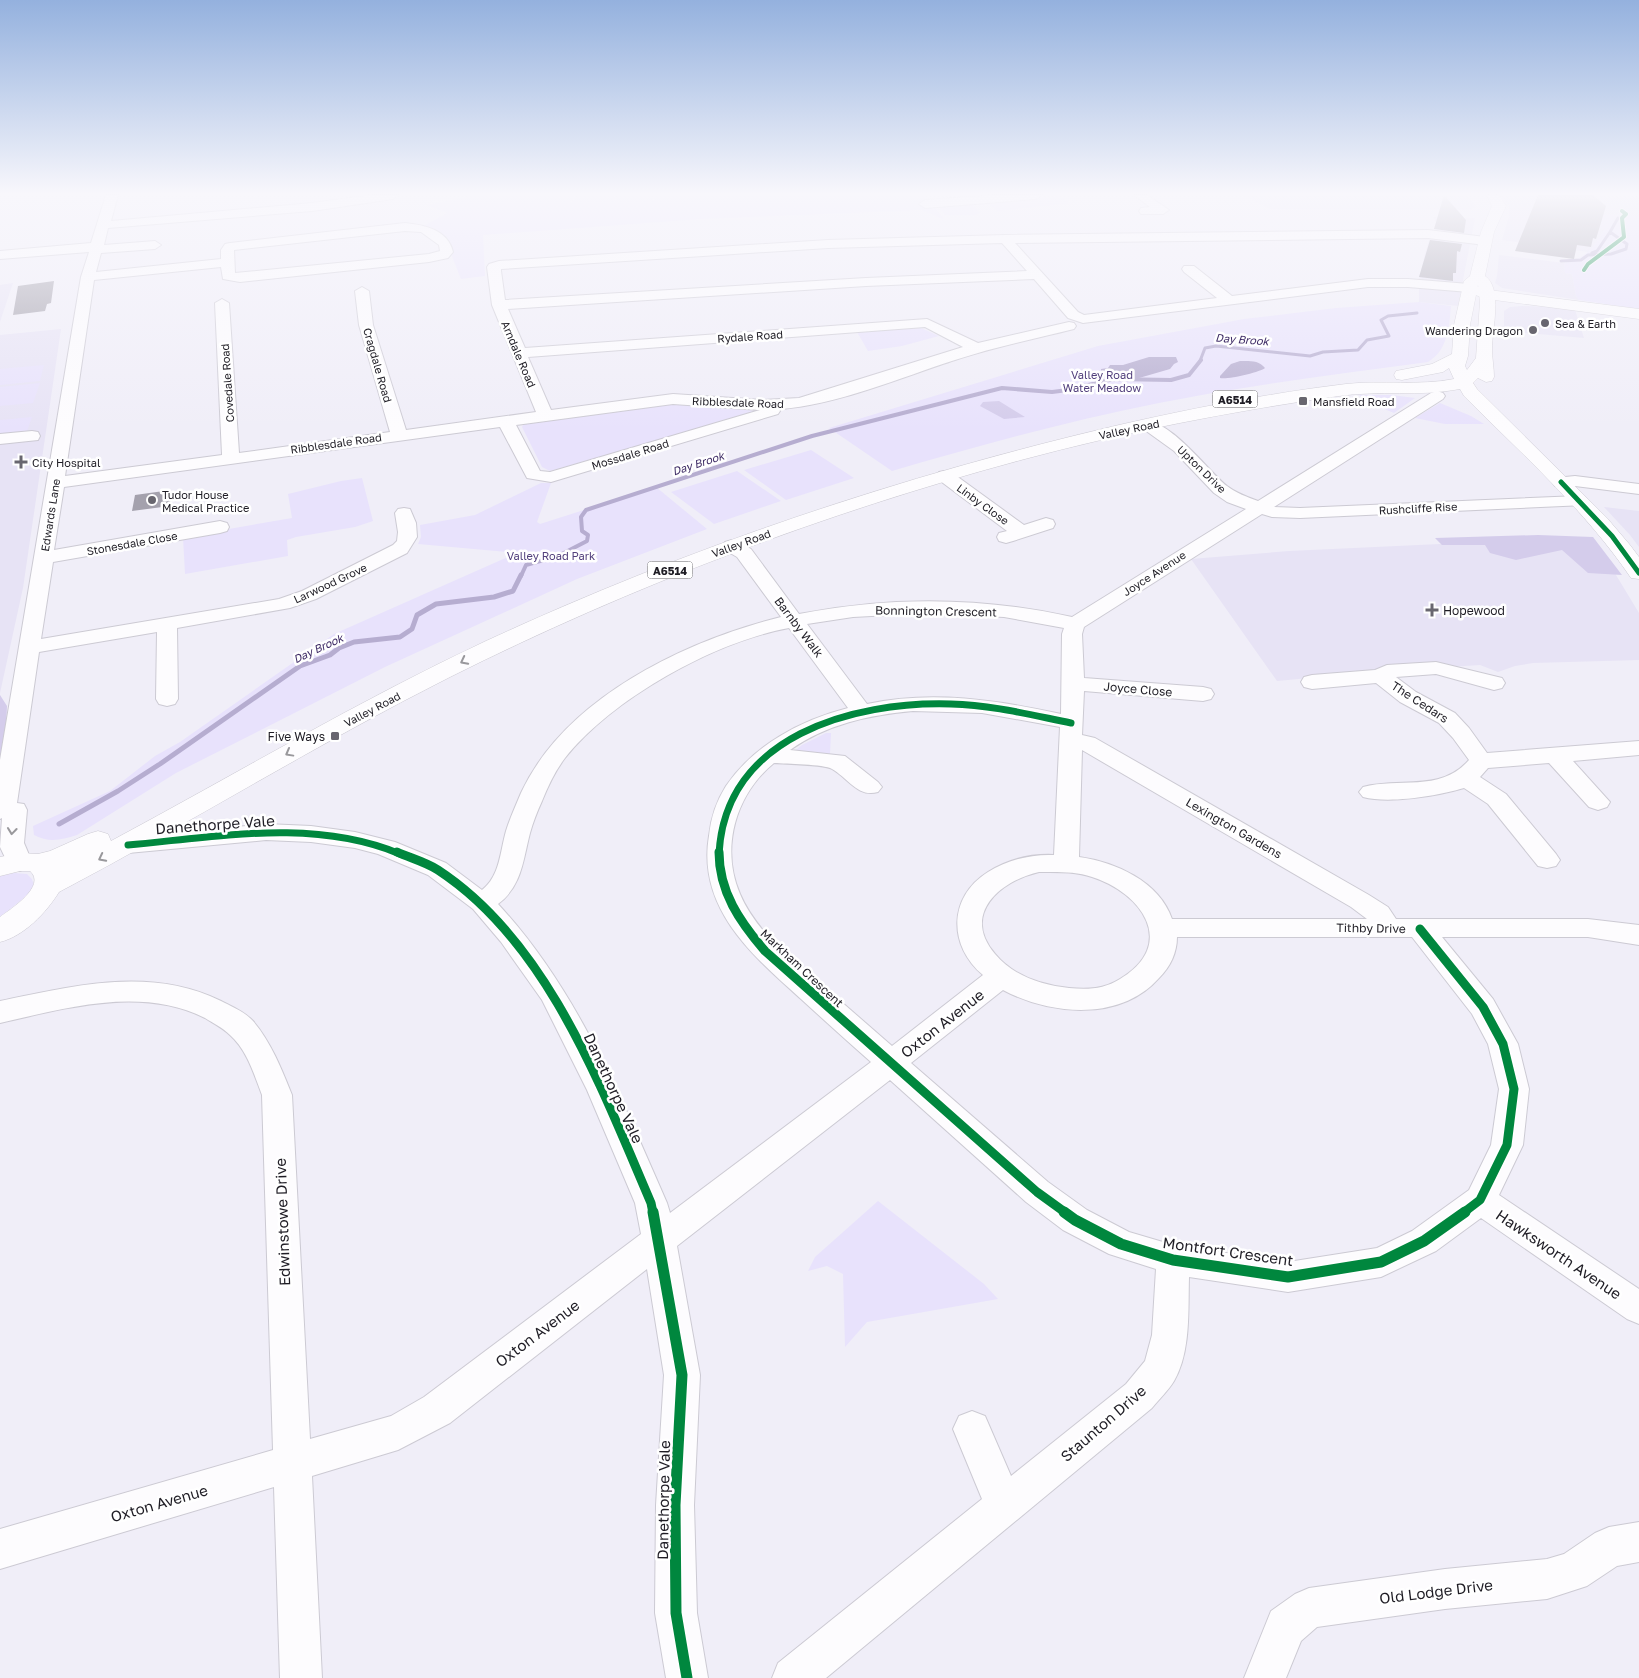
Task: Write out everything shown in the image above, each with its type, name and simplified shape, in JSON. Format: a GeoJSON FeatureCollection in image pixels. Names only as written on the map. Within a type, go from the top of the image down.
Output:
{"type":"FeatureCollection","features":[{"type":"Feature","properties":{"kind":"main road"},"geometry":{"type":"LineString","coordinates":[[1470,380],[1457,366],[1460,356],[1462,325],[1476,273]]}},
{"type":"Feature","properties":{"kind":"main road"},"geometry":{"type":"LineString","coordinates":[[1473,283],[1487,292],[1639,314]]}},
{"type":"Feature","properties":{"kind":"main road"},"geometry":{"type":"LineString","coordinates":[[1487,292],[1488,317],[1483,359],[1470,380],[1470,392],[1561,482],[1612,536],[1639,574]]}},
{"type":"Feature","properties":{"kind":"main road"},"geometry":{"type":"LineString","coordinates":[[1488,317],[1495,305],[1508,302],[1574,304]]}},
{"type":"Feature","properties":{"kind":"main road","name":"Valley Road"},"geometry":{"type":"LineString","coordinates":[[27,869],[58,859],[97,841],[193,786],[463,645],[523,618],[708,542],[840,497],[939,472],[1049,448],[1143,421],[1271,392],[1400,380],[1437,368],[1460,356]]}},
{"type":"Feature","properties":{"kind":"main road"},"geometry":{"type":"LineString","coordinates":[[1400,380],[1410,391],[1450,400],[1498,419]]}},
{"type":"Feature","properties":{"kind":"main road","name":"Valley Road"},"geometry":{"type":"LineString","coordinates":[[1400,380],[1437,387],[1470,380]]}},
{"type":"Feature","properties":{"kind":"main road","name":"Valley Road"},"geometry":{"type":"LineString","coordinates":[[27,869],[128,845],[300,746],[491,648],[609,595],[732,546],[866,500],[939,472]]}},
{"type":"Feature","properties":{"kind":"main road","name":"A6514"},"geometry":{"type":"LineString","coordinates":[[1,932],[34,903],[27,869]]}},
{"type":"Feature","properties":{"kind":"street","name":"Edwards Lane"},"geometry":{"type":"LineString","coordinates":[[27,869],[11,843],[15,810],[2,810],[30,647],[89,273]]}},
{"type":"Feature","properties":{"kind":"street"},"geometry":{"type":"LineString","coordinates":[[88,277],[122,273]]}},
{"type":"Feature","properties":{"kind":"street"},"geometry":{"type":"LineString","coordinates":[[228,273],[228,276],[232,278],[249,273]]}},
{"type":"Feature","properties":{"kind":"street","name":"Arndale Road"},"geometry":{"type":"LineString","coordinates":[[494,273],[499,305],[545,414]]}},
{"type":"Feature","properties":{"kind":"street"},"geometry":{"type":"LineString","coordinates":[[1195,273],[1228,300]]}},
{"type":"Feature","properties":{"kind":"street"},"geometry":{"type":"LineString","coordinates":[[1207,273],[1215,274]]}},
{"type":"Feature","properties":{"kind":"street"},"geometry":{"type":"LineString","coordinates":[[499,305],[866,282],[1036,275],[1073,315],[1076,322]]}},
{"type":"Feature","properties":{"kind":"street","name":"Ribblesdale Road"},"geometry":{"type":"LineString","coordinates":[[55,483],[545,414],[673,399],[781,406],[840,392],[976,348],[1092,319],[1139,311],[1381,283],[1473,283]]}},
{"type":"Feature","properties":{"kind":"street","name":"Cragdale Road"},"geometry":{"type":"LineString","coordinates":[[365,293],[366,325],[398,435]]}},
{"type":"Feature","properties":{"kind":"street","name":"Covedale Road"},"geometry":{"type":"LineString","coordinates":[[231,458],[222,305],[238,306]]}},
{"type":"Feature","properties":{"kind":"street","name":"Rydale Road"},"geometry":{"type":"LineString","coordinates":[[518,353],[927,324],[976,348]]}},
{"type":"Feature","properties":{"kind":"street","name":"Joyce Avenue"},"geometry":{"type":"LineString","coordinates":[[1075,624],[1258,508],[1450,400]]}},
{"type":"Feature","properties":{"kind":"street","name":"Mossdale Road"},"geometry":{"type":"LineString","coordinates":[[505,420],[533,474],[552,477],[782,408],[781,406]]}},
{"type":"Feature","properties":{"kind":"street","name":"Upton Drive"},"geometry":{"type":"LineString","coordinates":[[1143,421],[1180,447],[1220,489],[1233,498],[1258,508]]}},
{"type":"Feature","properties":{"kind":"street"},"geometry":{"type":"LineString","coordinates":[[0,439],[32,436]]}},
{"type":"Feature","properties":{"kind":"street","name":"Linby Close"},"geometry":{"type":"LineString","coordinates":[[939,472],[1021,532]]}},
{"type":"Feature","properties":{"kind":"street"},"geometry":{"type":"LineString","coordinates":[[1561,482],[1575,481],[1639,489]]}},
{"type":"Feature","properties":{"kind":"street","name":"Rushcliffe Rise"},"geometry":{"type":"LineString","coordinates":[[1258,508],[1272,512],[1300,513],[1579,501]]}},
{"type":"Feature","properties":{"kind":"street","name":"Larwood Grove"},"geometry":{"type":"LineString","coordinates":[[30,647],[283,604],[309,595],[400,550],[409,537],[399,520]]}},
{"type":"Feature","properties":{"kind":"street","name":"Linby Close"},"geometry":{"type":"LineString","coordinates":[[1003,538],[1046,524]]}},
{"type":"Feature","properties":{"kind":"street","name":"Stonesdale Close"},"geometry":{"type":"LineString","coordinates":[[44,558],[220,527]]}},
{"type":"Feature","properties":{"kind":"street","name":"Barnby Walk"},"geometry":{"type":"LineString","coordinates":[[732,546],[744,553],[862,712]]}},
{"type":"Feature","properties":{"kind":"street","name":"Bonnington Crescent"},"geometry":{"type":"LineString","coordinates":[[482,903],[503,885],[518,831],[543,773],[559,750],[584,723],[636,685],[699,651],[781,623],[872,610],[930,608],[1008,612],[1075,624]]}},
{"type":"Feature","properties":{"kind":"street"},"geometry":{"type":"LineString","coordinates":[[146,694],[167,695],[167,624]]}},
{"type":"Feature","properties":{"kind":"street"},"geometry":{"type":"LineString","coordinates":[[1066,863],[1073,684],[1072,634],[1075,624]]}},
{"type":"Feature","properties":{"kind":"street"},"geometry":{"type":"LineString","coordinates":[[1381,676],[1387,671],[1436,668],[1494,683]]}},
{"type":"Feature","properties":{"kind":"street","name":"The Cedars"},"geometry":{"type":"LineString","coordinates":[[1312,682],[1381,676],[1408,697],[1447,718],[1461,733],[1473,769]]}},
{"type":"Feature","properties":{"kind":"street","name":"Joyce Close"},"geometry":{"type":"LineString","coordinates":[[1073,684],[1202,694]]}},
{"type":"Feature","properties":{"kind":"street","name":"Markham Crescent"},"geometry":{"type":"LineString","coordinates":[[891,1063],[765,951],[751,935],[725,894],[718,856],[723,819],[733,794],[749,772],[798,734],[862,712],[901,706],[952,704],[989,708],[1071,731]]}},
{"type":"Feature","properties":{"kind":"street"},"geometry":{"type":"LineString","coordinates":[[836,720],[837,761]]}},
{"type":"Feature","properties":{"kind":"street","name":"Lexington Gardens"},"geometry":{"type":"LineString","coordinates":[[1071,731],[1087,744],[1360,901],[1379,914],[1388,928]]}},
{"type":"Feature","properties":{"kind":"street"},"geometry":{"type":"LineString","coordinates":[[1372,793],[1452,783],[1473,769],[1555,755],[1639,748]]}},
{"type":"Feature","properties":{"kind":"street"},"geometry":{"type":"LineString","coordinates":[[769,755],[837,761],[870,787]]}},
{"type":"Feature","properties":{"kind":"street"},"geometry":{"type":"LineString","coordinates":[[1555,755],[1598,802]]}},
{"type":"Feature","properties":{"kind":"street"},"geometry":{"type":"LineString","coordinates":[[1473,769],[1547,860]]}},
{"type":"Feature","properties":{"kind":"street","name":"Danethorpe Vale"},"geometry":{"type":"LineString","coordinates":[[128,845],[266,832],[311,834],[354,840],[386,848],[438,869],[482,903],[511,935],[554,995],[602,1090],[651,1203],[659,1240],[682,1375],[675,1505],[676,1613],[687,1678]]}},
{"type":"Feature","properties":{"kind":"street"},"geometry":{"type":"LineString","coordinates":[[1066,863],[1102,872],[1128,884],[1144,896],[1156,911],[1163,928],[1164,948],[1156,967],[1140,983],[1116,994],[1087,1000],[1056,998],[1027,990],[1001,976],[985,961],[974,945],[968,928],[970,911],[978,894],[994,879],[1014,869],[1039,864],[1066,863]]}},
{"type":"Feature","properties":{"kind":"street","name":"Tithby Drive"},"geometry":{"type":"LineString","coordinates":[[1163,928],[1588,928],[1639,934]]}},
{"type":"Feature","properties":{"kind":"street","name":"Montfort Crescent"},"geometry":{"type":"LineString","coordinates":[[891,1063],[1037,1192],[1075,1220],[1121,1244],[1173,1260],[1288,1277],[1381,1262],[1424,1241],[1480,1200],[1507,1145],[1514,1089],[1503,1044],[1483,1007],[1420,929]]}},
{"type":"Feature","properties":{"kind":"street","name":"Oxton Avenue"},"geometry":{"type":"LineString","coordinates":[[0,1549],[398,1432],[437,1410],[891,1063],[1001,976]]}},
{"type":"Feature","properties":{"kind":"street","name":"Edwinstowe Drive"},"geometry":{"type":"LineString","coordinates":[[0,1012],[102,992],[127,990],[168,994],[210,1006],[241,1027],[263,1058],[277,1096],[301,1678]]}},
{"type":"Feature","properties":{"kind":"street","name":"Hawksworth Avenue"},"geometry":{"type":"LineString","coordinates":[[1480,1200],[1639,1308]]}},
{"type":"Feature","properties":{"kind":"street","name":"Staunton Drive"},"geometry":{"type":"LineString","coordinates":[[793,1678],[1139,1396],[1161,1369],[1170,1336],[1173,1260]]}},
{"type":"Feature","properties":{"kind":"street"},"geometry":{"type":"LineString","coordinates":[[972,1429],[1004,1505]]}},
{"type":"Feature","properties":{"kind":"street","name":"Old Lodge Drive"},"geometry":{"type":"LineString","coordinates":[[1265,1678],[1286,1626],[1309,1608],[1446,1589],[1547,1579],[1573,1572],[1609,1547],[1639,1542]]}},
{"type":"Feature","properties":{"kind":"shaded area"},"geometry":{"type":"Polygon","coordinates":[[[1420,273],[1464,273],[1458,306],[1419,302],[1420,273]]]}},
{"type":"Feature","properties":{"kind":"shaded area"},"geometry":{"type":"Polygon","coordinates":[[[1497,273],[1572,274],[1576,296],[1579,300],[1502,288],[1495,283],[1497,273]]]}},
{"type":"Feature","properties":{"kind":"shaded area"},"geometry":{"type":"Polygon","coordinates":[[[13,283],[0,322],[0,285],[13,283]]]}},
{"type":"Feature","properties":{"kind":"shaded area"},"geometry":{"type":"Polygon","coordinates":[[[1522,306],[1575,310],[1584,338],[1504,331],[1504,311],[1510,307],[1522,306]]]}},
{"type":"Feature","properties":{"kind":"shaded area","name":"City Hospital"},"geometry":{"type":"Polygon","coordinates":[[[61,329],[23,588],[0,693],[0,335],[61,329]]]}},
{"type":"Feature","properties":{"kind":"shaded area"},"geometry":{"type":"Polygon","coordinates":[[[1149,357],[1176,357],[1178,362],[1170,369],[1139,378],[1123,378],[1101,372],[1101,369],[1108,368],[1110,365],[1123,365],[1149,357]]]}},
{"type":"Feature","properties":{"kind":"shaded area"},"geometry":{"type":"Polygon","coordinates":[[[1240,361],[1257,362],[1265,368],[1244,375],[1220,378],[1231,364],[1240,361]]]}},
{"type":"Feature","properties":{"kind":"shaded area"},"geometry":{"type":"Polygon","coordinates":[[[999,401],[1025,417],[1004,419],[980,406],[983,402],[999,401]]]}},
{"type":"Feature","properties":{"kind":"shaded area"},"geometry":{"type":"Polygon","coordinates":[[[1604,507],[1639,511],[1639,547],[1630,535],[1604,507]]]}},
{"type":"Feature","properties":{"kind":"shaded area"},"geometry":{"type":"Polygon","coordinates":[[[1538,535],[1593,537],[1622,575],[1588,573],[1562,550],[1516,560],[1490,553],[1485,545],[1442,545],[1435,538],[1538,535]]]}},
{"type":"Feature","properties":{"kind":"shaded area","name":"Hopewood"},"geometry":{"type":"Polygon","coordinates":[[[1593,537],[1639,613],[1639,660],[1533,663],[1515,666],[1498,672],[1480,665],[1277,681],[1191,559],[1289,551],[1593,537]]]}},
{"type":"Feature","properties":{"kind":"shaded area"},"geometry":{"type":"Polygon","coordinates":[[[0,695],[7,706],[6,728],[0,764],[0,695]]]}},
{"type":"Feature","properties":{"kind":"green space"},"geometry":{"type":"Polygon","coordinates":[[[459,273],[485,273],[485,276],[461,279],[459,273]]]}},
{"type":"Feature","properties":{"kind":"green space"},"geometry":{"type":"Polygon","coordinates":[[[1567,273],[1639,273],[1639,309],[1579,300],[1576,296],[1572,274],[1567,273]]]}},
{"type":"Feature","properties":{"kind":"green space","name":"Valley Road Water Meadow"},"geometry":{"type":"Polygon","coordinates":[[[1419,302],[1451,306],[1444,345],[1435,357],[1428,362],[1260,385],[1159,403],[1025,434],[892,471],[829,428],[1098,346],[1244,319],[1336,308],[1419,302]]]}},
{"type":"Feature","properties":{"kind":"green space"},"geometry":{"type":"Polygon","coordinates":[[[921,328],[939,336],[902,346],[868,351],[857,332],[921,328]]]}},
{"type":"Feature","properties":{"kind":"green space"},"geometry":{"type":"Polygon","coordinates":[[[44,365],[40,381],[0,385],[0,369],[44,365]]]}},
{"type":"Feature","properties":{"kind":"green space"},"geometry":{"type":"Polygon","coordinates":[[[40,383],[33,403],[0,406],[0,387],[40,383]]]}},
{"type":"Feature","properties":{"kind":"green space"},"geometry":{"type":"Polygon","coordinates":[[[1359,395],[1391,395],[1415,398],[1394,413],[1370,403],[1359,395]]]}},
{"type":"Feature","properties":{"kind":"green space"},"geometry":{"type":"Polygon","coordinates":[[[1440,403],[1471,416],[1484,424],[1445,424],[1415,418],[1440,403]]]}},
{"type":"Feature","properties":{"kind":"green space"},"geometry":{"type":"Polygon","coordinates":[[[662,405],[758,411],[550,471],[542,467],[522,427],[524,424],[662,405]]]}},
{"type":"Feature","properties":{"kind":"green space"},"geometry":{"type":"Polygon","coordinates":[[[32,417],[26,434],[0,437],[0,420],[32,417]]]}},
{"type":"Feature","properties":{"kind":"green space"},"geometry":{"type":"Polygon","coordinates":[[[811,450],[854,478],[786,500],[744,470],[811,450]]]}},
{"type":"Feature","properties":{"kind":"green space"},"geometry":{"type":"Polygon","coordinates":[[[737,471],[781,501],[714,524],[671,492],[737,471]]]}},
{"type":"Feature","properties":{"kind":"green space"},"geometry":{"type":"Polygon","coordinates":[[[362,478],[373,521],[355,527],[287,540],[288,556],[185,574],[183,537],[292,518],[288,494],[341,481],[362,478]]]}},
{"type":"Feature","properties":{"kind":"green space","name":"Valley Road Park"},"geometry":{"type":"Polygon","coordinates":[[[541,483],[551,483],[537,522],[540,524],[656,487],[707,529],[577,579],[385,667],[176,773],[77,835],[55,840],[39,838],[34,835],[33,826],[110,791],[155,756],[180,742],[334,634],[517,553],[418,544],[421,537],[420,525],[475,515],[541,483]]]}},
{"type":"Feature","properties":{"kind":"green space"},"geometry":{"type":"Polygon","coordinates":[[[826,733],[831,733],[830,754],[826,756],[792,753],[802,745],[826,733]]]}},
{"type":"Feature","properties":{"kind":"green space"},"geometry":{"type":"Polygon","coordinates":[[[14,873],[27,874],[32,879],[34,886],[29,894],[0,917],[0,876],[14,873]]]}},
{"type":"Feature","properties":{"kind":"green space"},"geometry":{"type":"Polygon","coordinates":[[[878,1201],[984,1284],[998,1299],[867,1322],[845,1347],[843,1274],[827,1266],[808,1271],[815,1257],[878,1201]]]}},
{"type":"Feature","properties":{"kind":"building"},"geometry":{"type":"Polygon","coordinates":[[[1420,273],[1453,273],[1453,281],[1419,277],[1420,273]]]}},
{"type":"Feature","properties":{"kind":"building"},"geometry":{"type":"Polygon","coordinates":[[[54,281],[51,303],[47,304],[45,311],[13,315],[18,286],[54,281]]]}},
{"type":"Feature","properties":{"kind":"building","name":"Tudor House Medical Practice"},"geometry":{"type":"Polygon","coordinates":[[[171,490],[170,506],[132,511],[135,495],[171,490]]]}},
{"type":"Feature","properties":{"kind":"waterway","name":"Day Brook"},"geometry":{"type":"LineString","coordinates":[[1200,361],[1205,348],[1216,346],[1310,356],[1323,352],[1358,350],[1367,340],[1389,336],[1381,320],[1388,316],[1417,313]]}},
{"type":"Feature","properties":{"kind":"waterway","name":"Day Brook"},"geometry":{"type":"LineString","coordinates":[[521,576],[526,565],[558,556],[587,541],[588,535],[582,531],[581,517],[586,510],[812,436],[1002,388],[1052,392],[1113,379],[1171,380],[1189,375],[1201,360]]}},
{"type":"Feature","properties":{"kind":"waterway","name":"Day Brook"},"geometry":{"type":"LineString","coordinates":[[59,824],[118,791],[160,764],[300,666],[330,655],[339,648],[354,642],[400,637],[412,629],[417,615],[436,604],[494,597],[513,591],[521,575]]}},
{"type":"Feature","properties":{"kind":"cycle path"},"geometry":{"type":"LineString","coordinates":[[1561,482],[1612,536],[1639,573]]}},
{"type":"Feature","properties":{"kind":"cycle path"},"geometry":{"type":"LineString","coordinates":[[1071,723],[997,708],[952,704],[913,704],[873,709],[815,726],[787,741],[772,752],[739,785],[726,810],[722,828],[719,868],[722,882],[733,907],[765,951],[1037,1192],[1075,1220],[1121,1244],[1173,1260],[1288,1277],[1381,1262],[1424,1241],[1480,1200],[1507,1145],[1514,1089],[1503,1044],[1483,1007],[1420,929]]}},
{"type":"Feature","properties":{"kind":"cycle path"},"geometry":{"type":"LineString","coordinates":[[128,845],[266,832],[311,834],[355,840],[386,848],[437,869],[482,903],[511,935],[553,995],[602,1090],[651,1203],[659,1240],[682,1375],[675,1505],[676,1613],[687,1678]]}},
{"type":"Feature","properties":{"kind":"place","name":"Sea & Earth"},"geometry":{"type":"Point","coordinates":[1545,323]}},
{"type":"Feature","properties":{"kind":"place","name":"Wandering Dragon"},"geometry":{"type":"Point","coordinates":[1533,330]}},
{"type":"Feature","properties":{"kind":"place","name":"Mansfield Road"},"geometry":{"type":"Point","coordinates":[1303,401]}},
{"type":"Feature","properties":{"kind":"place","name":"City Hospital"},"geometry":{"type":"Point","coordinates":[21,462]}},
{"type":"Feature","properties":{"kind":"place","name":"Tudor House Medical Practice"},"geometry":{"type":"Point","coordinates":[152,500]}},
{"type":"Feature","properties":{"kind":"place","name":"Hopewood"},"geometry":{"type":"Point","coordinates":[1432,610]}},
{"type":"Feature","properties":{"kind":"place","name":"Five Ways"},"geometry":{"type":"Point","coordinates":[335,736]}}]}
